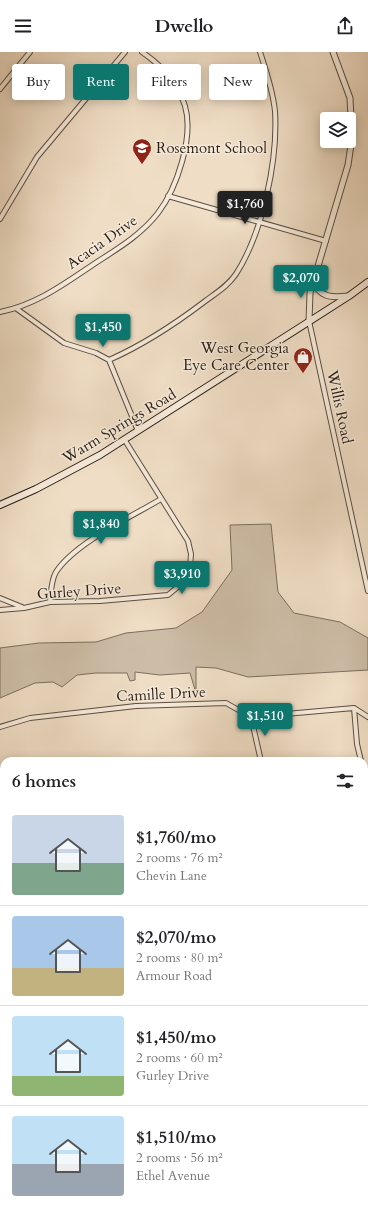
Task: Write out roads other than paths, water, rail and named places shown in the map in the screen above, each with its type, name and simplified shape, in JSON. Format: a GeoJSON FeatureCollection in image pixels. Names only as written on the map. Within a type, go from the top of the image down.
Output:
{"type":"FeatureCollection","features":[{"type":"Feature","properties":{"kind":"main road","name":"Warm Springs Road"},"geometry":{"type":"LineString","coordinates":[[0,505],[36,489],[100,455],[309,322],[368,282]]}},
{"type":"Feature","properties":{"kind":"street"},"geometry":{"type":"LineString","coordinates":[[0,89],[30,52]]}},
{"type":"Feature","properties":{"kind":"street"},"geometry":{"type":"LineString","coordinates":[[0,219],[37,157],[125,52]]}},
{"type":"Feature","properties":{"kind":"street","name":"Acacia Drive"},"geometry":{"type":"LineString","coordinates":[[0,312],[17,309],[44,296],[134,237],[158,212],[168,196],[177,178],[185,148],[185,106],[173,81],[160,66],[142,52]]}},
{"type":"Feature","properties":{"kind":"street"},"geometry":{"type":"LineString","coordinates":[[109,360],[129,351],[192,312],[225,287],[236,274],[261,221],[266,198],[275,135],[274,110],[260,52]]}},
{"type":"Feature","properties":{"kind":"street"},"geometry":{"type":"LineString","coordinates":[[309,322],[310,293],[348,165],[352,138],[350,98],[333,52]]}},
{"type":"Feature","properties":{"kind":"street"},"geometry":{"type":"LineString","coordinates":[[168,196],[261,221],[326,241]]}},
{"type":"Feature","properties":{"kind":"street"},"geometry":{"type":"LineString","coordinates":[[314,280],[316,287],[325,295],[334,298],[349,296]]}},
{"type":"Feature","properties":{"kind":"street"},"geometry":{"type":"LineString","coordinates":[[17,309],[64,343],[96,353],[109,360],[138,431]]}},
{"type":"Feature","properties":{"kind":"street","name":"Willis Road"},"geometry":{"type":"LineString","coordinates":[[309,322],[368,591]]}},
{"type":"Feature","properties":{"kind":"street","name":"Gurley Drive"},"geometry":{"type":"LineString","coordinates":[[0,610],[24,608],[50,602],[100,601],[158,597],[168,595],[181,586],[190,568],[188,541],[124,439]]}},
{"type":"Feature","properties":{"kind":"street"},"geometry":{"type":"LineString","coordinates":[[50,602],[51,590],[56,573],[73,554],[161,499]]}},
{"type":"Feature","properties":{"kind":"street"},"geometry":{"type":"LineString","coordinates":[[0,598],[24,608]]}},
{"type":"Feature","properties":{"kind":"street","name":"Camille Drive"},"geometry":{"type":"LineString","coordinates":[[0,727],[30,718],[136,706],[179,704],[226,703],[251,717]]}},
{"type":"Feature","properties":{"kind":"street"},"geometry":{"type":"LineString","coordinates":[[354,708],[357,744],[360,757]]}},
{"type":"Feature","properties":{"kind":"street"},"geometry":{"type":"LineString","coordinates":[[260,757],[251,717],[354,708],[368,717]]}},
{"type":"Feature","properties":{"kind":"place","name":"Rosemont School"},"geometry":{"type":"Point","coordinates":[142,165]}},
{"type":"Feature","properties":{"kind":"place","name":"West Georgia Eye Care Center"},"geometry":{"type":"Point","coordinates":[303,374]}}]}
